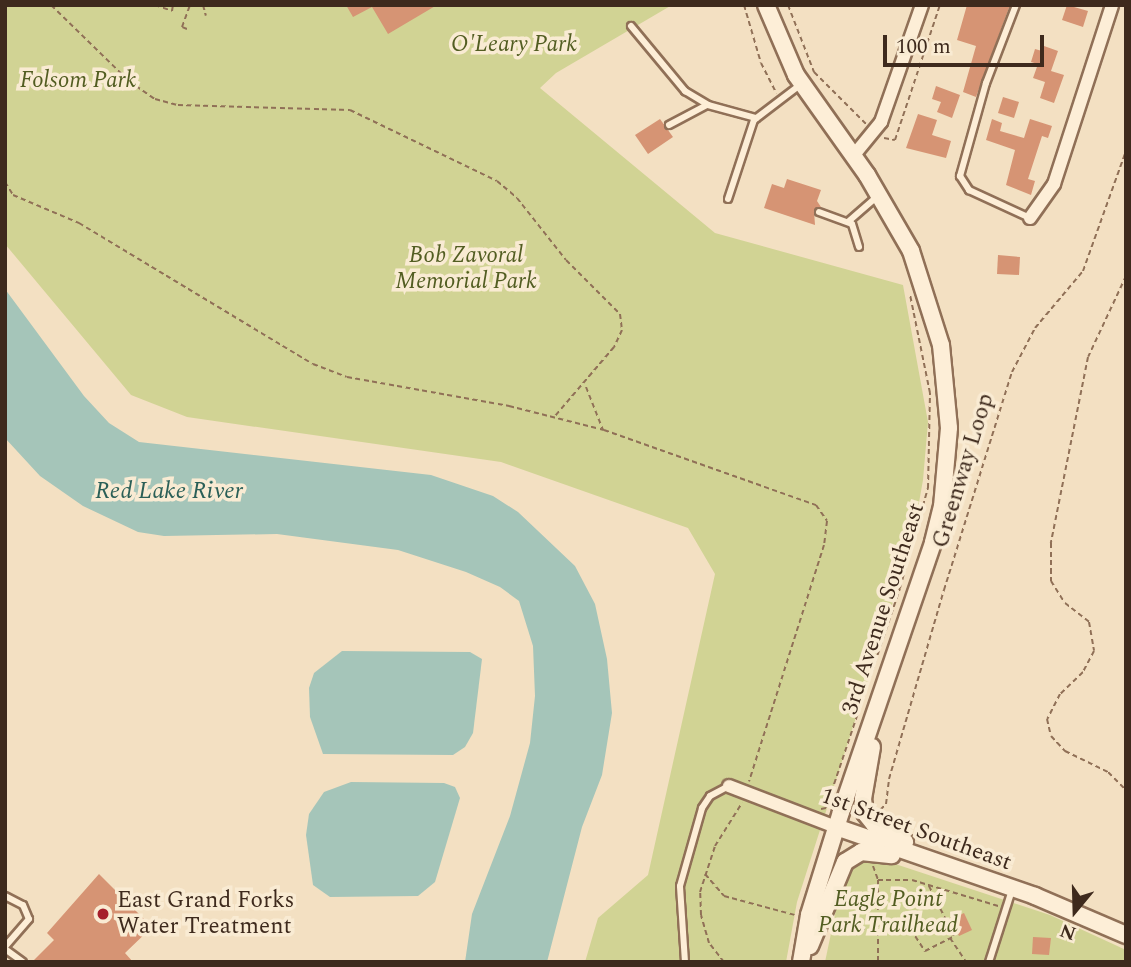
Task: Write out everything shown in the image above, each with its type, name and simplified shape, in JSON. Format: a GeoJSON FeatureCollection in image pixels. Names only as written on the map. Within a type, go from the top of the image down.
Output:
{"type":"FeatureCollection","features":[{"type":"Feature","properties":{"kind":"street","name":"3rd Avenue Southeast"},"geometry":{"type":"LineString","coordinates":[[766,5],[780,45],[802,84],[880,194],[911,251],[932,310],[946,378],[949,429],[942,506],[933,542],[836,827],[802,962]]}},
{"type":"Feature","properties":{"kind":"street"},"geometry":{"type":"LineString","coordinates":[[854,155],[875,131],[922,5]]}},
{"type":"Feature","properties":{"kind":"street"},"geometry":{"type":"LineString","coordinates":[[1030,218],[1054,184],[1112,5]]}},
{"type":"Feature","properties":{"kind":"street"},"geometry":{"type":"LineString","coordinates":[[882,694],[863,799],[865,813],[887,833],[954,868]]}},
{"type":"Feature","properties":{"kind":"street","name":"1st Street Southeast"},"geometry":{"type":"LineString","coordinates":[[729,786],[836,827],[1012,888],[1126,934]]}},
{"type":"Feature","properties":{"kind":"street"},"geometry":{"type":"LineString","coordinates":[[815,916],[841,868],[861,852],[954,868]]}},
{"type":"Feature","properties":{"kind":"lane"},"geometry":{"type":"LineString","coordinates":[[1016,5],[986,83],[960,176],[969,190],[1030,218]]}},
{"type":"Feature","properties":{"kind":"lane"},"geometry":{"type":"LineString","coordinates":[[631,26],[685,91],[708,104],[756,118]]}},
{"type":"Feature","properties":{"kind":"lane"},"geometry":{"type":"LineString","coordinates":[[728,199],[756,118],[802,84]]}},
{"type":"Feature","properties":{"kind":"lane"},"geometry":{"type":"LineString","coordinates":[[669,125],[708,104]]}},
{"type":"Feature","properties":{"kind":"lane"},"geometry":{"type":"LineString","coordinates":[[849,221],[880,194]]}},
{"type":"Feature","properties":{"kind":"lane"},"geometry":{"type":"LineString","coordinates":[[819,212],[849,221]]}},
{"type":"Feature","properties":{"kind":"lane"},"geometry":{"type":"LineString","coordinates":[[849,221],[859,247]]}},
{"type":"Feature","properties":{"kind":"lane"},"geometry":{"type":"LineString","coordinates":[[685,962],[680,886],[702,808],[710,796],[729,786]]}},
{"type":"Feature","properties":{"kind":"lane"},"geometry":{"type":"LineString","coordinates":[[989,962],[1012,888]]}},
{"type":"Feature","properties":{"kind":"lane"},"geometry":{"type":"LineString","coordinates":[[5,895],[23,905],[29,919],[5,948],[23,962]]}},
{"type":"Feature","properties":{"kind":"path"},"geometry":{"type":"LineString","coordinates":[[51,5],[129,81],[155,99],[178,105],[350,110],[497,181],[517,198],[566,260],[620,314],[622,330],[585,385],[553,417]]}},
{"type":"Feature","properties":{"kind":"path"},"geometry":{"type":"LineString","coordinates":[[155,5],[172,10],[173,5]]}},
{"type":"Feature","properties":{"kind":"path"},"geometry":{"type":"LineString","coordinates":[[187,29],[183,27],[190,5]]}},
{"type":"Feature","properties":{"kind":"path"},"geometry":{"type":"LineString","coordinates":[[203,5],[206,16]]}},
{"type":"Feature","properties":{"kind":"path"},"geometry":{"type":"LineString","coordinates":[[744,5],[761,63],[781,100]]}},
{"type":"Feature","properties":{"kind":"path"},"geometry":{"type":"LineString","coordinates":[[788,5],[814,72],[841,103],[891,142],[895,140],[940,5]]}},
{"type":"Feature","properties":{"kind":"path","name":"Greenway Loop"},"geometry":{"type":"LineString","coordinates":[[877,810],[886,804],[889,779],[944,590],[1012,372],[1035,328],[1083,271],[1126,150]]}},
{"type":"Feature","properties":{"kind":"path"},"geometry":{"type":"LineString","coordinates":[[5,182],[13,195],[79,223],[313,364],[347,377],[553,417],[604,430],[790,492],[817,505],[827,522],[824,545],[746,792],[704,873],[701,915],[709,943],[724,962]]}},
{"type":"Feature","properties":{"kind":"path"},"geometry":{"type":"LineString","coordinates":[[1126,276],[1088,356],[1051,543],[1051,581],[1065,603],[1089,622],[1094,651],[1083,672],[1060,694],[1047,719],[1051,736],[1065,751],[1108,772],[1126,789]]}},
{"type":"Feature","properties":{"kind":"path"},"geometry":{"type":"LineString","coordinates":[[822,808],[826,808],[900,587],[928,488],[930,393],[909,283]]}},
{"type":"Feature","properties":{"kind":"path"},"geometry":{"type":"LineString","coordinates":[[585,385],[604,430]]}},
{"type":"Feature","properties":{"kind":"path"},"geometry":{"type":"LineString","coordinates":[[869,863],[878,880],[878,962]]}},
{"type":"Feature","properties":{"kind":"path"},"geometry":{"type":"LineString","coordinates":[[704,873],[724,895],[857,924],[877,934]]}},
{"type":"Feature","properties":{"kind":"path"},"geometry":{"type":"LineString","coordinates":[[878,880],[928,884],[1006,909]]}},
{"type":"Feature","properties":{"kind":"path"},"geometry":{"type":"LineString","coordinates":[[878,918],[906,922],[925,951],[954,936],[928,884]]}},
{"type":"Feature","properties":{"kind":"path"},"geometry":{"type":"LineString","coordinates":[[950,938],[966,962]]}},
{"type":"Feature","properties":{"kind":"green space","name":"Bob Zavoral Memorial Park"},"geometry":{"type":"Polygon","coordinates":[[[5,5],[672,5],[556,73],[540,88],[715,233],[903,285],[928,422],[923,480],[912,542],[797,902],[786,962],[585,962],[598,918],[648,875],[715,574],[688,528],[501,462],[187,417],[131,395],[5,244],[5,5]]]}},
{"type":"Feature","properties":{"kind":"green space","name":"Eagle Point Park Trailhead"},"geometry":{"type":"Polygon","coordinates":[[[874,857],[1050,915],[1126,950],[1126,962],[825,962],[842,881],[853,866],[874,857]]]}},
{"type":"Feature","properties":{"kind":"water","name":"Red Lake River"},"geometry":{"type":"Polygon","coordinates":[[[5,289],[84,396],[109,423],[139,442],[431,475],[493,496],[518,512],[575,566],[595,604],[607,659],[612,713],[602,775],[582,827],[547,962],[465,962],[472,914],[510,816],[530,743],[535,696],[533,646],[519,601],[500,587],[466,572],[398,550],[277,534],[164,536],[138,532],[83,506],[40,476],[5,438],[5,289]]]}},
{"type":"Feature","properties":{"kind":"water"},"geometry":{"type":"Polygon","coordinates":[[[342,651],[470,652],[482,659],[473,733],[465,747],[453,755],[323,754],[310,717],[309,688],[314,673],[342,651]]]}},
{"type":"Feature","properties":{"kind":"water"},"geometry":{"type":"Polygon","coordinates":[[[351,782],[444,783],[455,787],[460,798],[435,882],[418,896],[330,897],[313,885],[306,835],[309,814],[324,792],[351,782]]]}},
{"type":"Feature","properties":{"kind":"building"},"geometry":{"type":"Polygon","coordinates":[[[346,5],[437,5],[388,34],[372,7],[353,17],[346,5]]]}},
{"type":"Feature","properties":{"kind":"building"},"geometry":{"type":"Polygon","coordinates":[[[967,5],[1010,5],[976,97],[963,92],[976,46],[957,40],[967,5]]]}},
{"type":"Feature","properties":{"kind":"building"},"geometry":{"type":"Polygon","coordinates":[[[1067,5],[1088,11],[1083,27],[1062,20],[1067,5]]]}},
{"type":"Feature","properties":{"kind":"building"},"geometry":{"type":"Polygon","coordinates":[[[1044,46],[1058,51],[1051,71],[1064,75],[1054,103],[1040,98],[1045,82],[1033,78],[1038,64],[1031,62],[1035,49],[1042,51],[1044,46]]]}},
{"type":"Feature","properties":{"kind":"building"},"geometry":{"type":"Polygon","coordinates":[[[936,86],[960,95],[952,118],[937,112],[941,102],[932,99],[936,86]]]}},
{"type":"Feature","properties":{"kind":"building"},"geometry":{"type":"Polygon","coordinates":[[[1003,97],[1019,102],[1014,118],[998,113],[1003,97]]]}},
{"type":"Feature","properties":{"kind":"building"},"geometry":{"type":"Polygon","coordinates":[[[918,114],[937,120],[932,135],[951,141],[946,158],[906,148],[918,114]]]}},
{"type":"Feature","properties":{"kind":"building"},"geometry":{"type":"Polygon","coordinates":[[[660,119],[673,137],[648,154],[635,135],[660,119]]]}},
{"type":"Feature","properties":{"kind":"building"},"geometry":{"type":"Polygon","coordinates":[[[992,119],[1002,123],[1000,131],[1024,138],[1030,119],[1052,126],[1048,138],[1042,136],[1028,179],[1035,181],[1031,195],[1006,185],[1015,150],[986,140],[992,119]]]}},
{"type":"Feature","properties":{"kind":"building"},"geometry":{"type":"Polygon","coordinates":[[[787,179],[821,190],[817,201],[821,207],[814,211],[815,225],[764,208],[772,184],[784,188],[787,179]]]}},
{"type":"Feature","properties":{"kind":"building"},"geometry":{"type":"Polygon","coordinates":[[[998,255],[1020,257],[1019,275],[997,274],[998,255]]]}},
{"type":"Feature","properties":{"kind":"building","name":"East Grand Forks Water Treatment"},"geometry":{"type":"Polygon","coordinates":[[[99,874],[152,927],[125,953],[133,962],[32,962],[54,940],[47,933],[99,874]]]}},
{"type":"Feature","properties":{"kind":"building"},"geometry":{"type":"Polygon","coordinates":[[[964,913],[972,930],[959,936],[951,919],[964,913]]]}},
{"type":"Feature","properties":{"kind":"building"},"geometry":{"type":"Polygon","coordinates":[[[1033,937],[1051,938],[1049,955],[1032,954],[1033,937]]]}},
{"type":"Feature","properties":{"kind":"place","name":"East Grand Forks Water Treatment"},"geometry":{"type":"Point","coordinates":[103,914]}},
{"type":"Feature","properties":{"kind":"park label","name":"O'Leary Park"},"geometry":{"type":"Point","coordinates":[514,45]}},
{"type":"Feature","properties":{"kind":"park label","name":"Folsom Park"},"geometry":{"type":"Point","coordinates":[78,81]}}]}
